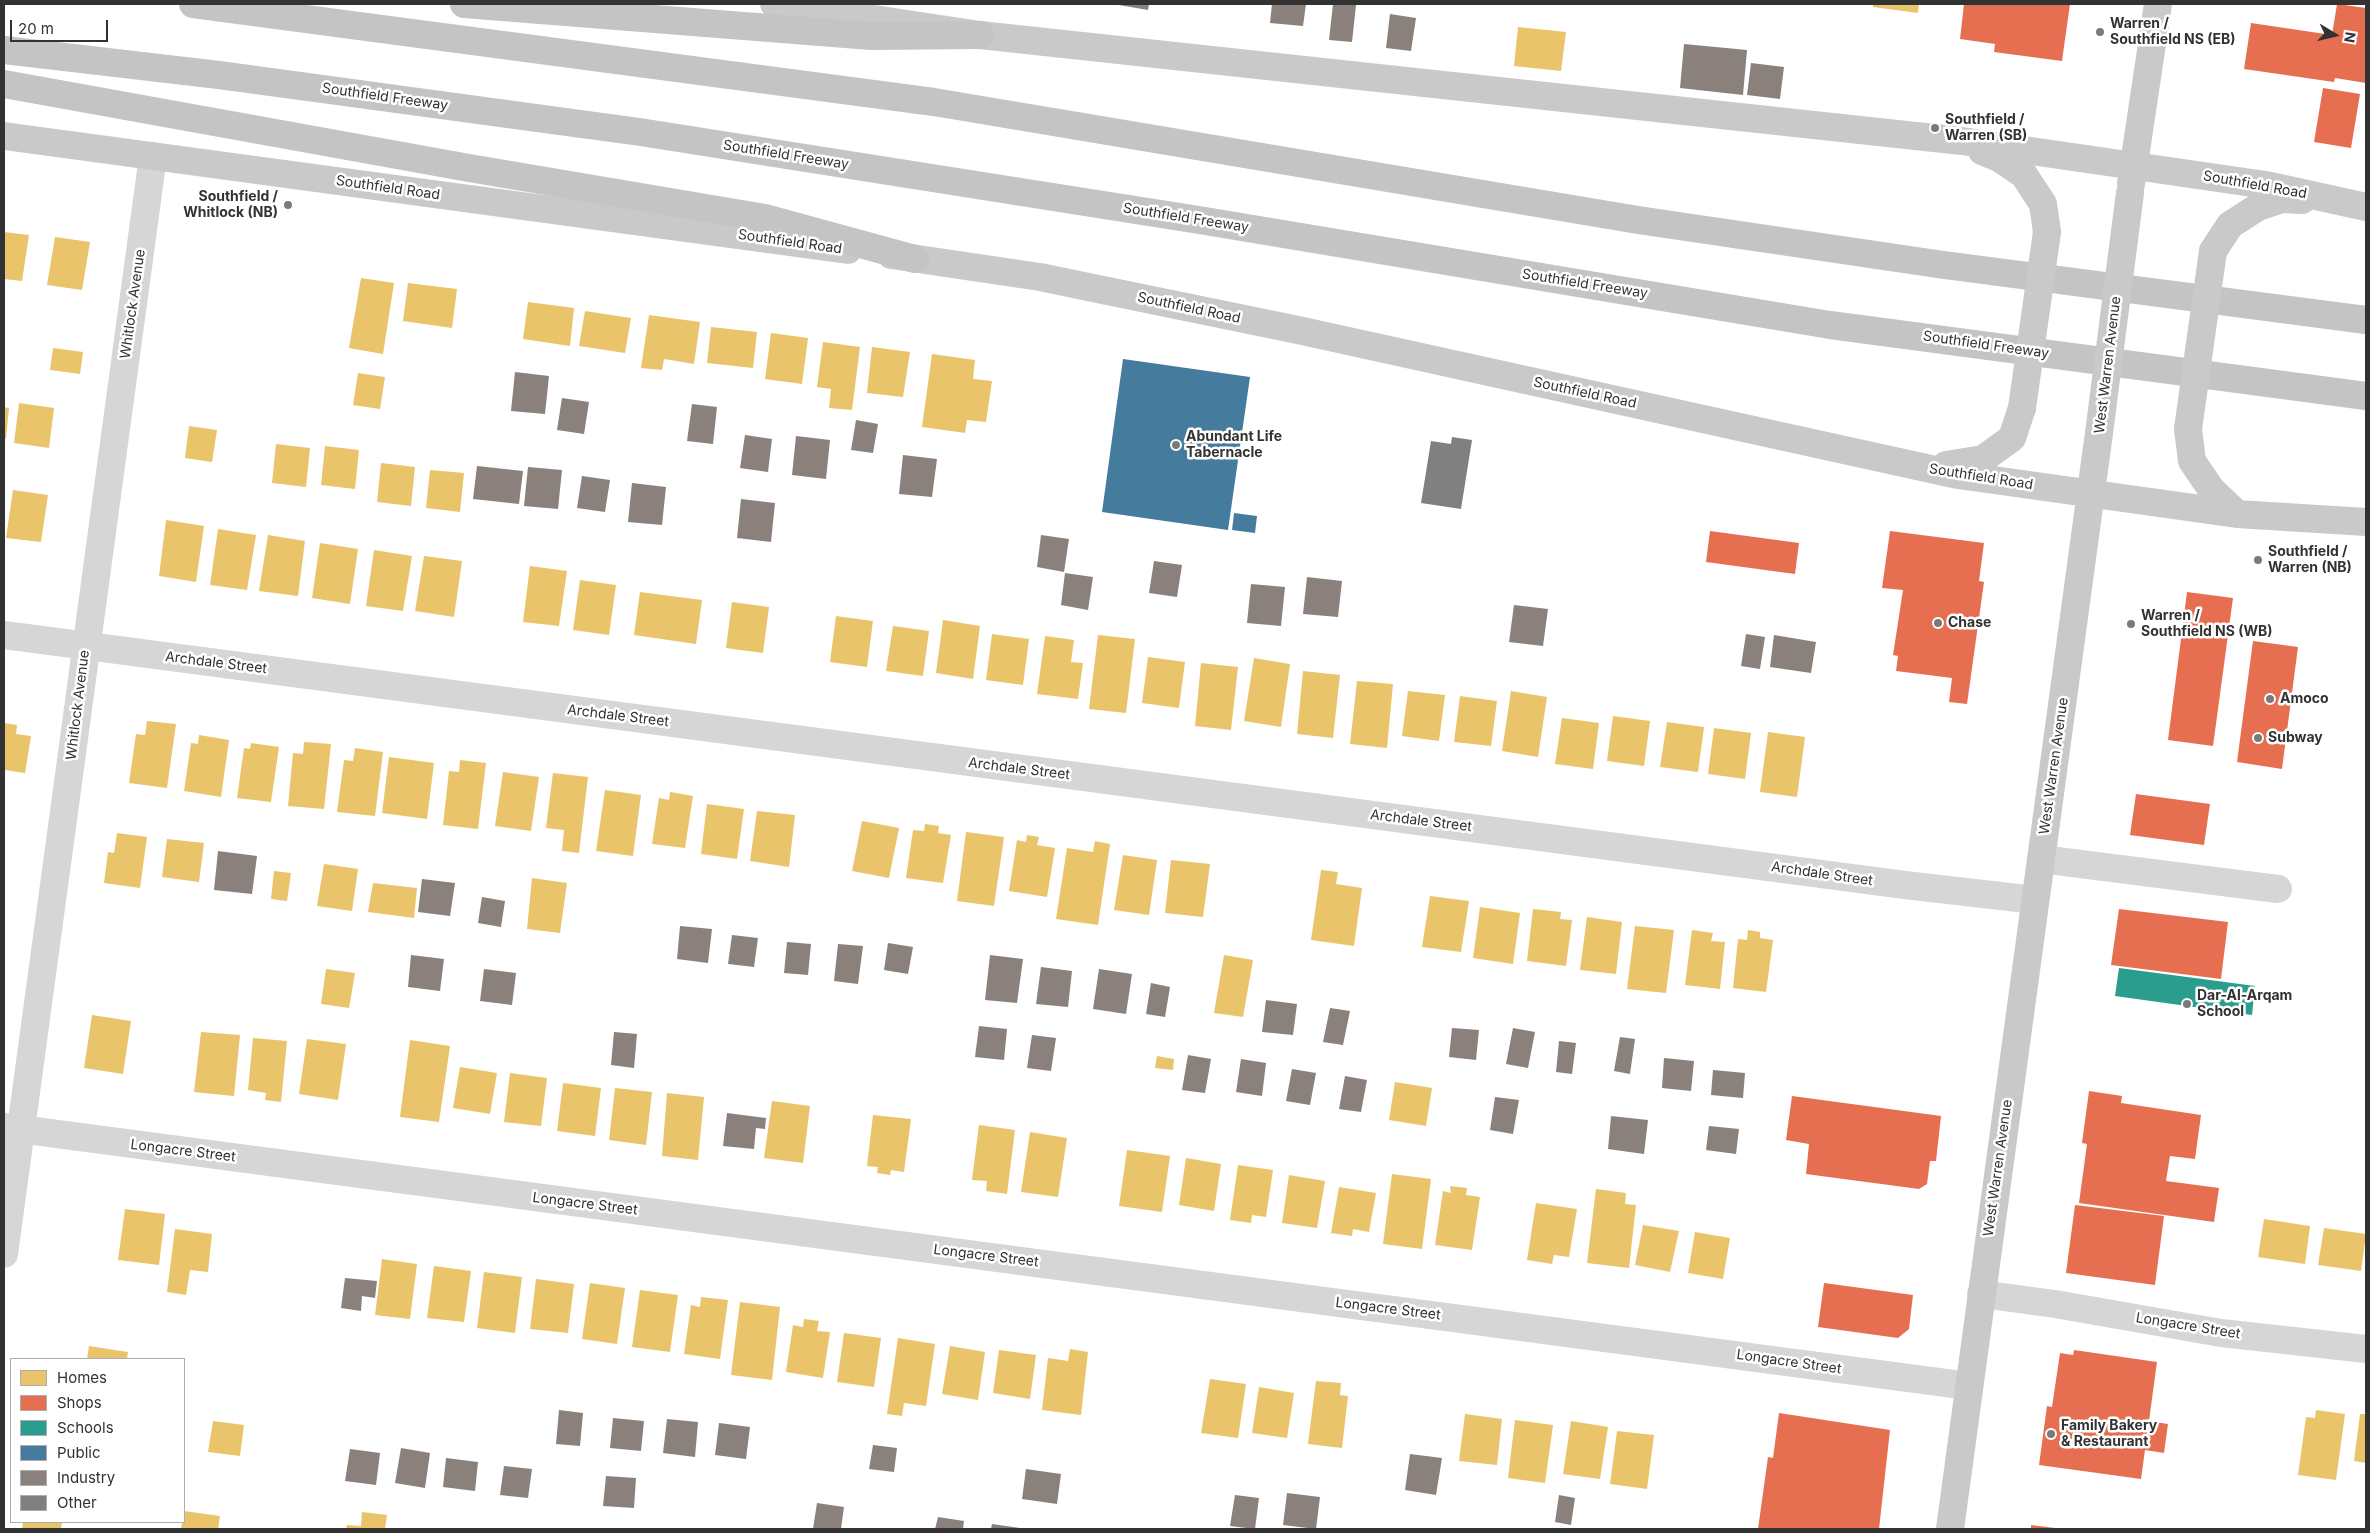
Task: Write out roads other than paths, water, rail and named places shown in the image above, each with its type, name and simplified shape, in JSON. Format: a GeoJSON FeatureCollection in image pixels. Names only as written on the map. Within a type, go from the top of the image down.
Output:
{"type":"FeatureCollection","features":[{"type":"Feature","properties":{"kind":"highway"},"geometry":{"type":"LineString","coordinates":[[192,4],[934,102],[1648,222],[1944,265],[2366,320]]}},
{"type":"Feature","properties":{"kind":"highway"},"geometry":{"type":"LineString","coordinates":[[464,4],[871,36],[980,35]]}},
{"type":"Feature","properties":{"kind":"highway","name":"Southfield Freeway"},"geometry":{"type":"LineString","coordinates":[[4,50],[219,75],[640,132],[1189,219],[1830,325],[2366,396]]}},
{"type":"Feature","properties":{"kind":"highway"},"geometry":{"type":"LineString","coordinates":[[4,84],[479,170],[765,218],[915,259]]}},
{"type":"Feature","properties":{"kind":"main road","name":"Southfield Road"},"geometry":{"type":"LineString","coordinates":[[774,4],[980,35],[1962,142],[2266,185],[2354,204]]}},
{"type":"Feature","properties":{"kind":"main road","name":"West Warren Avenue"},"geometry":{"type":"LineString","coordinates":[[1950,1529],[2091,494],[2133,166],[2158,4]]}},
{"type":"Feature","properties":{"kind":"main road","name":"Southfield Road"},"geometry":{"type":"LineString","coordinates":[[4,136],[1040,277],[1239,318],[1958,475],[2236,514],[2366,522]]}},
{"type":"Feature","properties":{"kind":"main road"},"geometry":{"type":"LineString","coordinates":[[1928,468],[1983,459],[2012,438],[2022,408],[2047,232],[2043,204],[2024,175],[1998,158],[1962,142]]}},
{"type":"Feature","properties":{"kind":"main road"},"geometry":{"type":"LineString","coordinates":[[2236,514],[2211,489],[2192,461],[2188,430],[2213,251],[2230,225],[2258,207],[2282,199],[2354,204]]}},
{"type":"Feature","properties":{"kind":"street","name":"Whitlock Avenue"},"geometry":{"type":"LineString","coordinates":[[4,1254],[12,1128],[86,646],[153,156]]}},
{"type":"Feature","properties":{"kind":"street","name":"Archdale Street"},"geometry":{"type":"LineString","coordinates":[[4,635],[1905,885],[2035,900]]}},
{"type":"Feature","properties":{"kind":"street"},"geometry":{"type":"LineString","coordinates":[[2041,859],[2278,889]]}},
{"type":"Feature","properties":{"kind":"street","name":"Longacre Street"},"geometry":{"type":"LineString","coordinates":[[12,1128],[1969,1386]]}},
{"type":"Feature","properties":{"kind":"street","name":"Longacre Street"},"geometry":{"type":"LineString","coordinates":[[1981,1294],[2055,1304],[2221,1332],[2366,1349]]}},
{"type":"Feature","properties":{"kind":"place","name":"Warren / Southfield NS (EB)"},"geometry":{"type":"Point","coordinates":[2100,32]}},
{"type":"Feature","properties":{"kind":"place","name":"Southfield / Warren (SB)"},"geometry":{"type":"Point","coordinates":[1935,128]}},
{"type":"Feature","properties":{"kind":"place","name":"Southfield / Whitlock (NB)"},"geometry":{"type":"Point","coordinates":[288,205]}},
{"type":"Feature","properties":{"kind":"place","name":"Abundant Life Tabernacle"},"geometry":{"type":"Point","coordinates":[1176,445]}},
{"type":"Feature","properties":{"kind":"place","name":"Southfield / Warren (NB)"},"geometry":{"type":"Point","coordinates":[2258,560]}},
{"type":"Feature","properties":{"kind":"place","name":"Chase"},"geometry":{"type":"Point","coordinates":[1938,623]}},
{"type":"Feature","properties":{"kind":"place","name":"Warren / Southfield NS (WB)"},"geometry":{"type":"Point","coordinates":[2131,624]}},
{"type":"Feature","properties":{"kind":"place","name":"Amoco"},"geometry":{"type":"Point","coordinates":[2270,699]}},
{"type":"Feature","properties":{"kind":"place","name":"Subway"},"geometry":{"type":"Point","coordinates":[2258,738]}},
{"type":"Feature","properties":{"kind":"place","name":"Dar-Al-Arqam School"},"geometry":{"type":"Point","coordinates":[2187,1004]}},
{"type":"Feature","properties":{"kind":"place","name":"Family Bakery & Restaurant"},"geometry":{"type":"Point","coordinates":[2051,1434]}}]}
